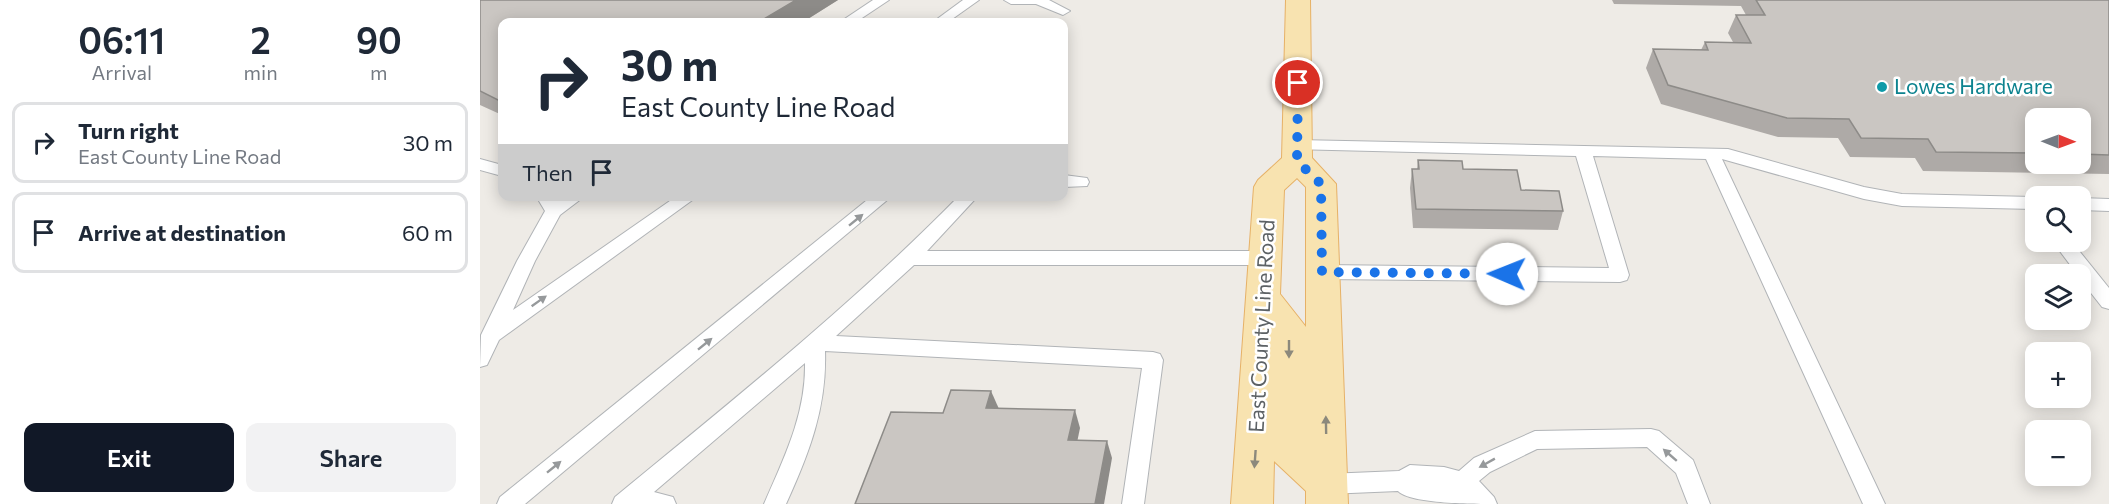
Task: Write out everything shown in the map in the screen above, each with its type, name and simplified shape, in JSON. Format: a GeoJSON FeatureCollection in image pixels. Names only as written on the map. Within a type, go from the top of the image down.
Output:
{"type":"FeatureCollection","features":[{"type":"Feature","properties":{"kind":"main road"},"geometry":{"type":"LineString","coordinates":[[1298,0],[1297,153],[1321,184],[1327,494]]}},
{"type":"Feature","properties":{"kind":"main road","name":"East County Line Road"},"geometry":{"type":"LineString","coordinates":[[1252,504],[1265,299],[1269,187],[1297,153]]}},
{"type":"Feature","properties":{"kind":"main road"},"geometry":{"type":"LineString","coordinates":[[1265,299],[1289,329],[1290,452],[1327,494]]}},
{"type":"Feature","properties":{"kind":"lane"},"geometry":{"type":"LineString","coordinates":[[853,18],[882,0]]}},
{"type":"Feature","properties":{"kind":"lane"},"geometry":{"type":"LineString","coordinates":[[946,18],[972,0]]}},
{"type":"Feature","properties":{"kind":"lane"},"geometry":{"type":"LineString","coordinates":[[1011,0],[1038,0],[1063,11]]}},
{"type":"Feature","properties":{"kind":"lane"},"geometry":{"type":"LineString","coordinates":[[1297,153],[1583,151],[1711,153],[1746,158],[1864,193],[1902,200],[2025,205]]}},
{"type":"Feature","properties":{"kind":"lane"},"geometry":{"type":"LineString","coordinates":[[1322,272],[1620,275],[1583,151]]}},
{"type":"Feature","properties":{"kind":"lane"},"geometry":{"type":"LineString","coordinates":[[1711,153],[1874,504]]}},
{"type":"Feature","properties":{"kind":"lane"},"geometry":{"type":"LineString","coordinates":[[480,164],[498,170]]}},
{"type":"Feature","properties":{"kind":"lane"},"geometry":{"type":"LineString","coordinates":[[1068,181],[1081,182]]}},
{"type":"Feature","properties":{"kind":"lane"},"geometry":{"type":"LineString","coordinates":[[491,335],[683,201]]}},
{"type":"Feature","properties":{"kind":"lane"},"geometry":{"type":"LineString","coordinates":[[508,504],[878,201]]}},
{"type":"Feature","properties":{"kind":"lane"},"geometry":{"type":"LineString","coordinates":[[626,502],[815,343],[910,258],[965,201]]}},
{"type":"Feature","properties":{"kind":"lane"},"geometry":{"type":"LineString","coordinates":[[480,359],[526,261],[549,204]]}},
{"type":"Feature","properties":{"kind":"lane"},"geometry":{"type":"LineString","coordinates":[[2091,204],[2109,205]]}},
{"type":"Feature","properties":{"kind":"lane"},"geometry":{"type":"LineString","coordinates":[[2070,252],[2109,302]]}},
{"type":"Feature","properties":{"kind":"lane"},"geometry":{"type":"LineString","coordinates":[[910,258],[1266,258]]}},
{"type":"Feature","properties":{"kind":"lane"},"geometry":{"type":"LineString","coordinates":[[775,504],[804,439],[814,402],[817,377],[815,343]]}},
{"type":"Feature","properties":{"kind":"lane"},"geometry":{"type":"LineString","coordinates":[[815,343],[1153,360],[1133,504]]}},
{"type":"Feature","properties":{"kind":"lane"},"geometry":{"type":"LineString","coordinates":[[1463,481],[1482,465],[1535,440],[1651,438],[1685,467],[1699,504]]}},
{"type":"Feature","properties":{"kind":"lane"},"geometry":{"type":"LineString","coordinates":[[1327,494],[1404,481],[1410,475],[1452,477],[1463,481],[1486,504]]}},
{"type":"Feature","properties":{"kind":"lane"},"geometry":{"type":"LineString","coordinates":[[1404,481],[1410,490],[1444,493],[1465,504]]}},
{"type":"Feature","properties":{"kind":"lane"},"geometry":{"type":"LineString","coordinates":[[626,502],[665,504]]}},
{"type":"Feature","properties":{"kind":"building"},"geometry":{"type":"Polygon","coordinates":[[[480,0],[796,0],[766,18],[498,18],[498,100],[480,91],[480,0]]]}},
{"type":"Feature","properties":{"kind":"building","name":"Lowes Hardware"},"geometry":{"type":"Polygon","coordinates":[[[1756,0],[2109,0],[2109,155],[2091,154],[2091,108],[2025,108],[2025,153],[1936,152],[1928,139],[1861,138],[1849,119],[1787,118],[1668,85],[1653,49],[1708,50],[1705,42],[1751,43],[1736,15],[1765,15],[1756,0]]]}},
{"type":"Feature","properties":{"kind":"building"},"geometry":{"type":"Polygon","coordinates":[[[1418,160],[1462,161],[1463,169],[1517,170],[1521,190],[1559,191],[1563,211],[1416,209],[1412,169],[1419,169],[1418,160]]]}},
{"type":"Feature","properties":{"kind":"building"},"geometry":{"type":"Polygon","coordinates":[[[951,390],[991,391],[986,408],[1075,410],[1068,440],[1107,441],[1095,504],[855,504],[891,412],[943,413],[951,390]]]}},
{"type":"Feature","properties":{"kind":"place","name":"Lowes Hardware"},"geometry":{"type":"Point","coordinates":[1882,87]}},
{"type":"Feature","properties":{"kind":"route"},"geometry":{"type":"LineString","coordinates":[[1298,83],[1297,161],[1321,184],[1322,272],[1507,274]]}}]}
